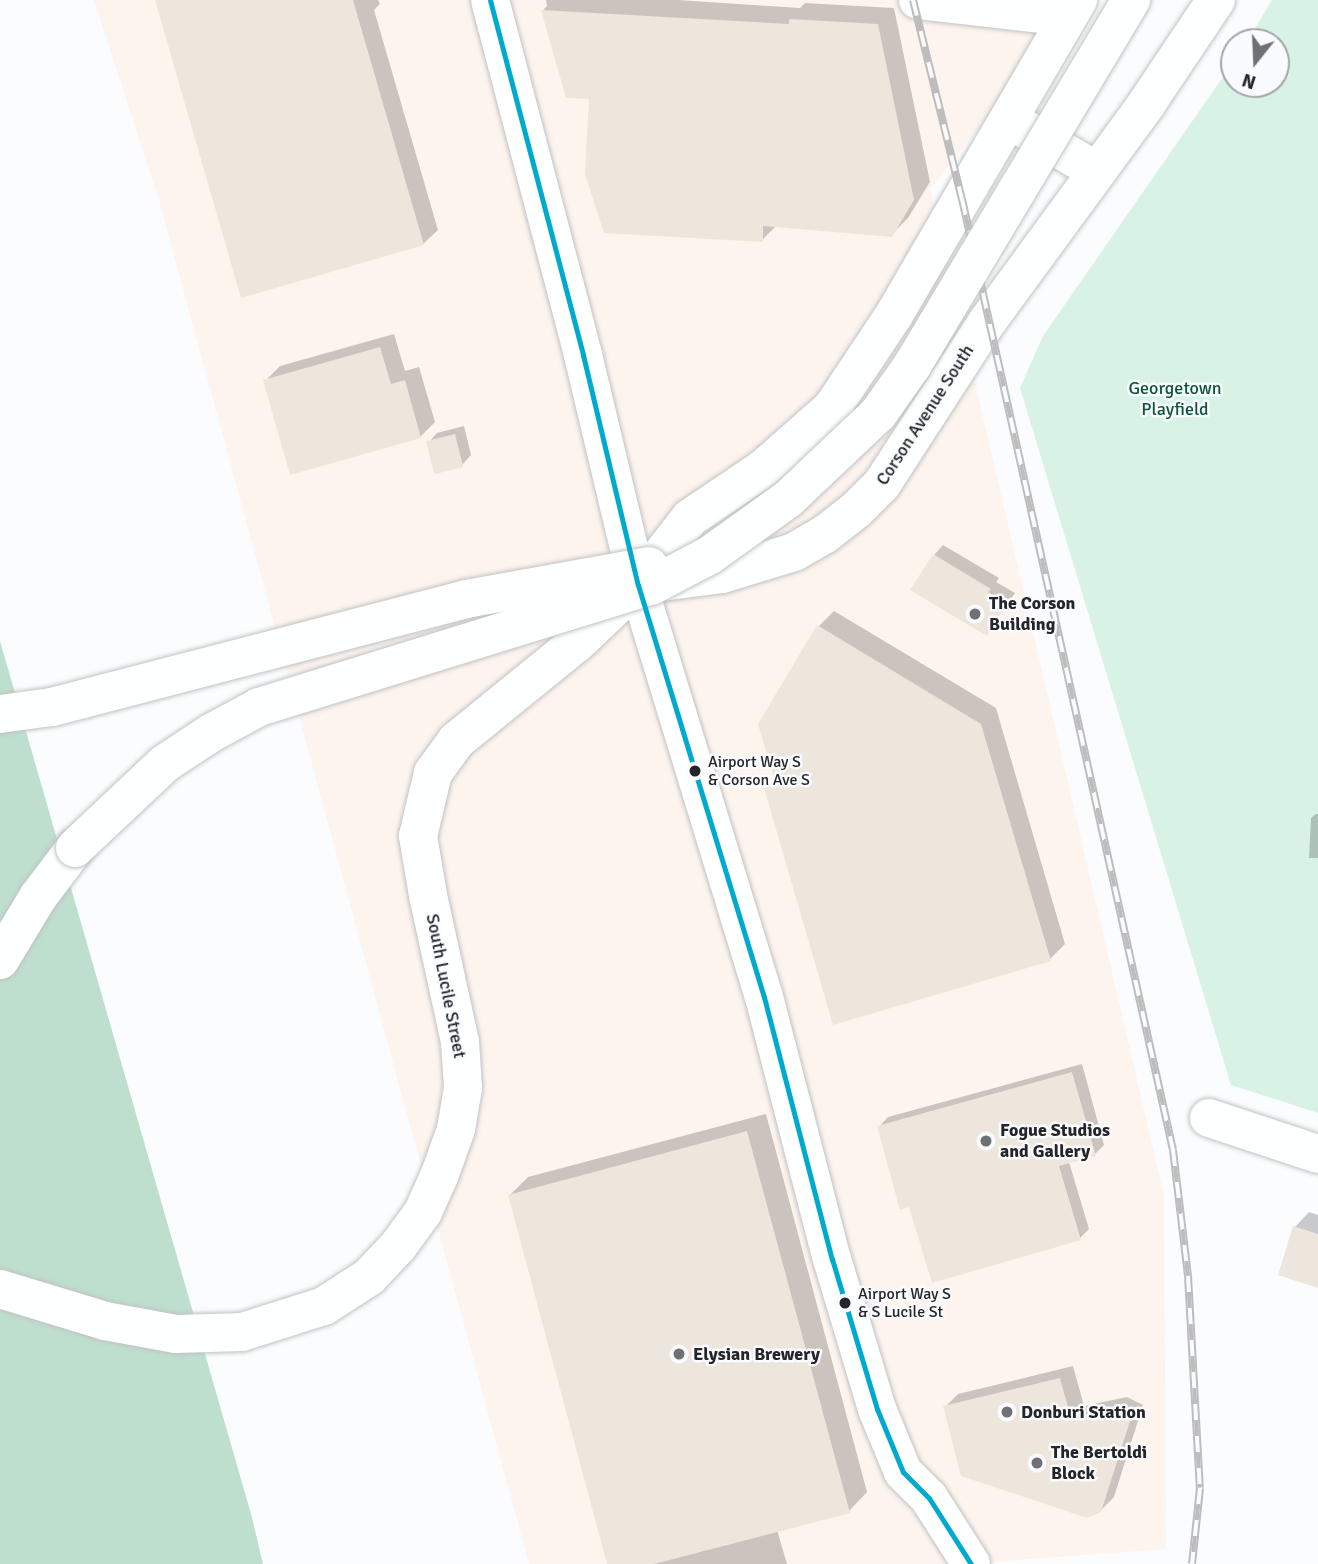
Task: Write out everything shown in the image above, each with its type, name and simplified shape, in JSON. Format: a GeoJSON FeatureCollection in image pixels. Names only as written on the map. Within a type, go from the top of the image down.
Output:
{"type":"FeatureCollection","features":[{"type":"Feature","properties":{"kind":"main road"},"geometry":{"type":"LineString","coordinates":[[491,0],[613,475],[638,585],[764,997],[832,1259],[887,1438],[903,1472],[929,1498],[971,1564]]}},
{"type":"Feature","properties":{"kind":"main road"},"geometry":{"type":"LineString","coordinates":[[638,585],[690,518],[764,468],[832,408],[894,315],[1072,9],[918,0]]}},
{"type":"Feature","properties":{"kind":"main road"},"geometry":{"type":"LineString","coordinates":[[0,960],[38,897],[75,848],[164,764],[211,733],[259,707],[651,586],[710,555],[788,499],[878,414],[912,366],[1131,0]]}},
{"type":"Feature","properties":{"kind":"main road","name":"Corson Avenue South"},"geometry":{"type":"LineString","coordinates":[[638,585],[722,574],[786,555],[824,535],[856,510],[882,484],[987,322],[1147,103],[1216,0]]}},
{"type":"Feature","properties":{"kind":"main road"},"geometry":{"type":"LineString","coordinates":[[1007,119],[1096,170]]}},
{"type":"Feature","properties":{"kind":"main road"},"geometry":{"type":"LineString","coordinates":[[0,714],[52,707],[466,599],[710,555]]}},
{"type":"Feature","properties":{"kind":"main road","name":"South Lucile Street"},"geometry":{"type":"LineString","coordinates":[[0,1289],[129,1326],[176,1334],[242,1332],[324,1306],[369,1277],[399,1245],[424,1212],[456,1129],[463,1088],[460,1042],[418,836],[433,773],[456,741],[568,651],[638,585]]}},
{"type":"Feature","properties":{"kind":"main road"},"geometry":{"type":"LineString","coordinates":[[1209,1118],[1318,1154]]}},
{"type":"Feature","properties":{"kind":"shaded area"},"geometry":{"type":"Polygon","coordinates":[[[94,0],[1077,0],[1067,17],[930,189],[1164,1196],[1166,1549],[963,1564],[529,1564],[159,200],[94,0]]]}},
{"type":"Feature","properties":{"kind":"green space","name":"Georgetown Playfield"},"geometry":{"type":"Polygon","coordinates":[[[1272,0],[1318,0],[1318,1113],[1231,1085],[1020,388],[1043,336],[1220,81],[1220,98],[1290,98],[1290,28],[1255,28],[1272,0]]]}},
{"type":"Feature","properties":{"kind":"green space"},"geometry":{"type":"Polygon","coordinates":[[[0,641],[251,1514],[263,1564],[0,1564],[0,641]]]}},
{"type":"Feature","properties":{"kind":"building"},"geometry":{"type":"Polygon","coordinates":[[[155,0],[353,0],[424,245],[241,298],[155,0]]]}},
{"type":"Feature","properties":{"kind":"building"},"geometry":{"type":"Polygon","coordinates":[[[541,10],[789,24],[789,19],[878,24],[914,200],[892,237],[763,226],[763,242],[604,233],[585,174],[589,99],[566,98],[541,10]]]}},
{"type":"Feature","properties":{"kind":"building"},"geometry":{"type":"Polygon","coordinates":[[[380,347],[391,384],[405,380],[421,438],[290,475],[263,380],[380,347]]]}},
{"type":"Feature","properties":{"kind":"building"},"geometry":{"type":"Polygon","coordinates":[[[455,434],[463,467],[434,474],[426,441],[455,434]]]}},
{"type":"Feature","properties":{"kind":"building","name":"The Corson Building"},"geometry":{"type":"Polygon","coordinates":[[[933,554],[991,589],[988,592],[1007,603],[987,636],[910,590],[933,554]]]}},
{"type":"Feature","properties":{"kind":"building"},"geometry":{"type":"Polygon","coordinates":[[[817,625],[981,724],[1051,961],[833,1025],[764,788],[776,785],[758,724],[817,625]]]}},
{"type":"Feature","properties":{"kind":"building"},"geometry":{"type":"Polygon","coordinates":[[[1072,1072],[1096,1156],[1059,1166],[1081,1240],[932,1283],[909,1207],[900,1210],[877,1126],[1072,1072]]]}},
{"type":"Feature","properties":{"kind":"building","name":"Elysian Brewery"},"geometry":{"type":"Polygon","coordinates":[[[747,1131],[850,1513],[654,1564],[607,1564],[508,1195],[747,1131]]]}},
{"type":"Feature","properties":{"kind":"building"},"geometry":{"type":"Polygon","coordinates":[[[1293,1226],[1318,1234],[1318,1288],[1278,1275],[1293,1226]]]}},
{"type":"Feature","properties":{"kind":"building","name":"The Bertoldi Block"},"geometry":{"type":"Polygon","coordinates":[[[1060,1378],[1071,1418],[1114,1409],[1131,1418],[1101,1512],[1087,1518],[961,1476],[943,1406],[1060,1378]]]}},
{"type":"Feature","properties":{"kind":"railway"},"geometry":{"type":"LineString","coordinates":[[913,0],[962,199],[1173,1150],[1188,1276],[1200,1488],[1192,1564]]}},
{"type":"Feature","properties":{"kind":"transit line"},"geometry":{"type":"LineString","coordinates":[[490,0],[583,355],[638,585],[764,997],[832,1259],[877,1409],[903,1472],[929,1498],[971,1564]]}},
{"type":"Feature","properties":{"kind":"place","name":"The Corson Building"},"geometry":{"type":"Point","coordinates":[975,614]}},
{"type":"Feature","properties":{"kind":"place","name":"Airport Way S & Corson Ave S"},"geometry":{"type":"Point","coordinates":[695,771]}},
{"type":"Feature","properties":{"kind":"place","name":"Fogue Studios and Gallery"},"geometry":{"type":"Point","coordinates":[986,1141]}},
{"type":"Feature","properties":{"kind":"place","name":"Airport Way S & S Lucile St"},"geometry":{"type":"Point","coordinates":[845,1303]}},
{"type":"Feature","properties":{"kind":"place","name":"Elysian Brewery"},"geometry":{"type":"Point","coordinates":[679,1354]}},
{"type":"Feature","properties":{"kind":"place","name":"Donburi Station"},"geometry":{"type":"Point","coordinates":[1007,1412]}},
{"type":"Feature","properties":{"kind":"place","name":"The Bertoldi Block"},"geometry":{"type":"Point","coordinates":[1037,1463]}}]}
